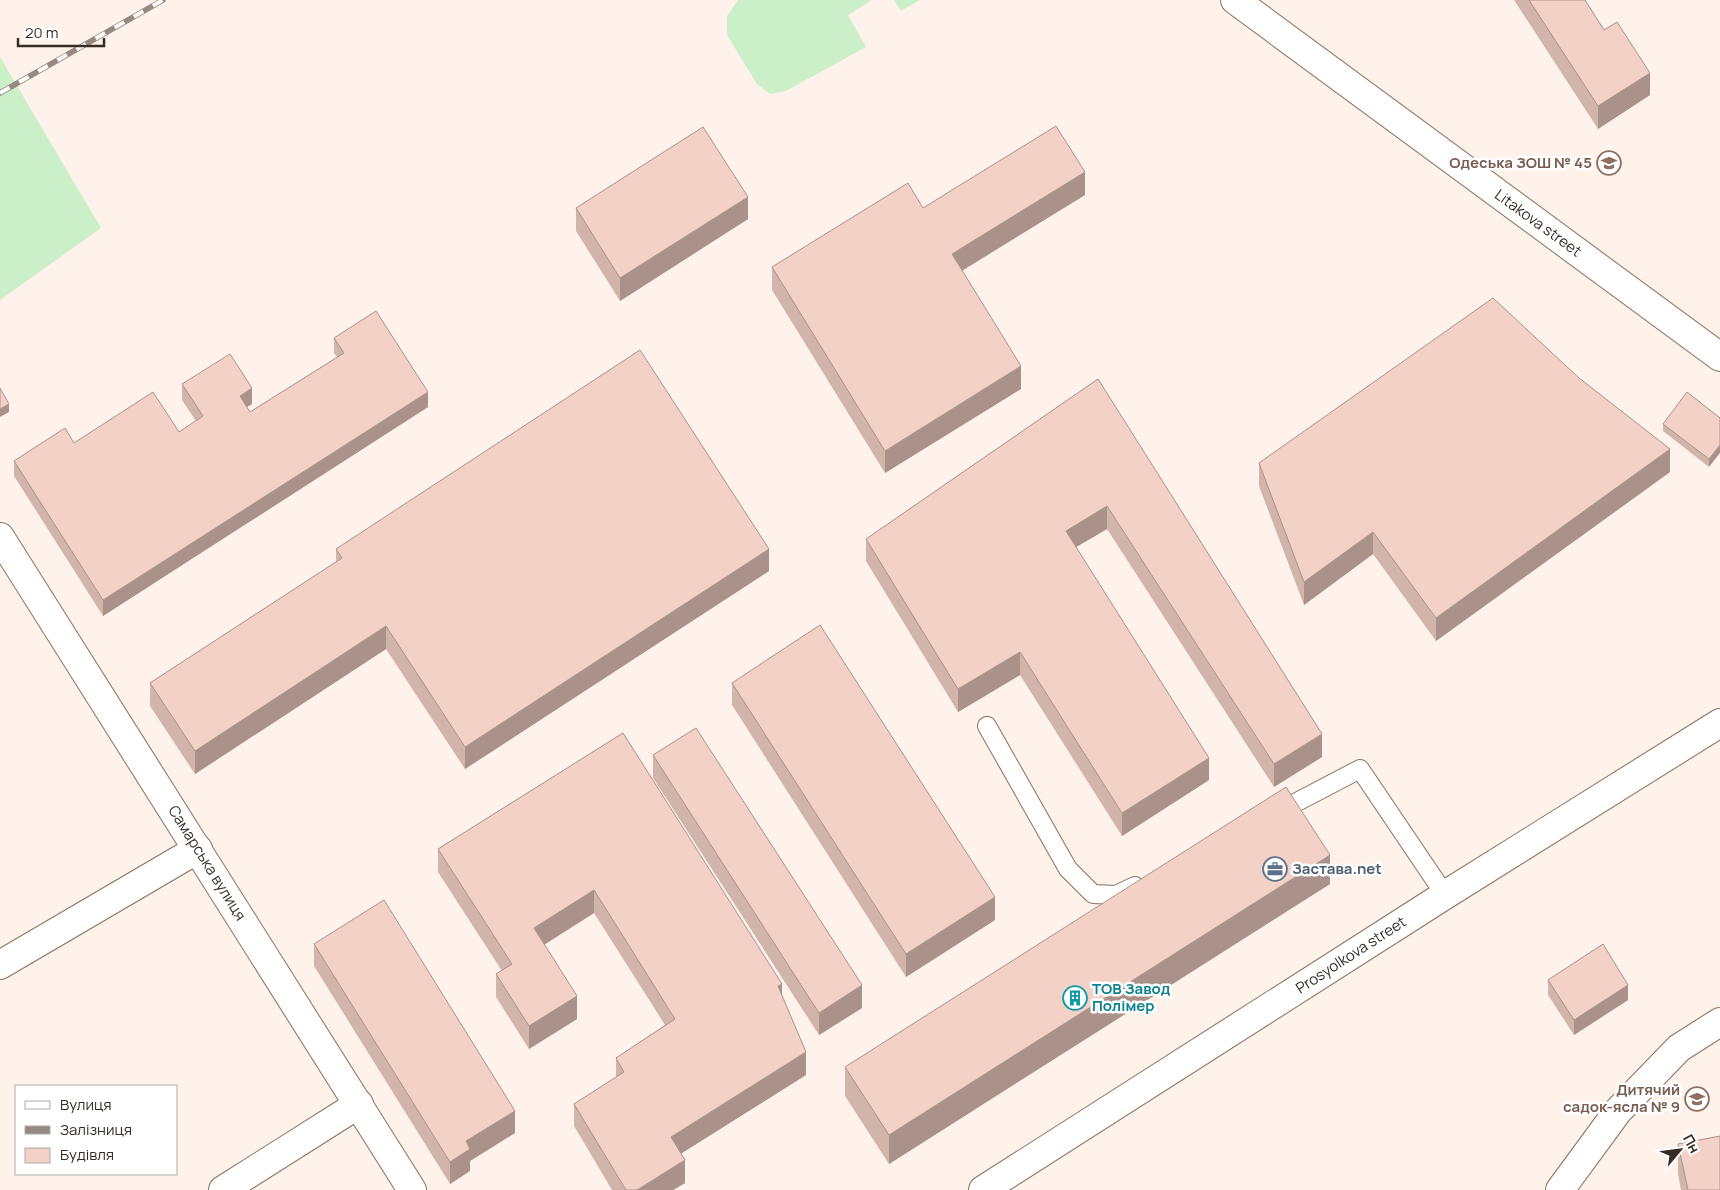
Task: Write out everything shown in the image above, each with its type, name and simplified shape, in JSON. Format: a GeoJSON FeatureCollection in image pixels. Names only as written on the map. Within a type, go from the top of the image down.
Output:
{"type":"FeatureCollection","features":[{"type":"Feature","properties":{"kind":"street","name":"Litakova street"},"geometry":{"type":"LineString","coordinates":[[1235,0],[1720,357]]}},
{"type":"Feature","properties":{"kind":"street","name":"Самарська вулиця"},"geometry":{"type":"LineString","coordinates":[[0,537],[412,1190]]}},
{"type":"Feature","properties":{"kind":"street","name":"Prosyolkova street"},"geometry":{"type":"LineString","coordinates":[[983,1190],[1445,895],[1720,723]]}},
{"type":"Feature","properties":{"kind":"street"},"geometry":{"type":"LineString","coordinates":[[0,964],[198,849]]}},
{"type":"Feature","properties":{"kind":"street"},"geometry":{"type":"LineString","coordinates":[[1560,1190],[1618,1111],[1679,1048],[1720,1022]]}},
{"type":"Feature","properties":{"kind":"street"},"geometry":{"type":"LineString","coordinates":[[223,1190],[359,1104]]}},
{"type":"Feature","properties":{"kind":"lane"},"geometry":{"type":"LineString","coordinates":[[987,726],[1068,869],[1093,894],[1116,896],[1151,877]]}},
{"type":"Feature","properties":{"kind":"lane"},"geometry":{"type":"LineString","coordinates":[[1264,818],[1360,769],[1445,895]]}},
{"type":"Feature","properties":{"kind":"green space"},"geometry":{"type":"Polygon","coordinates":[[[738,0],[872,0],[848,15],[866,47],[786,91],[770,94],[757,84],[727,35],[727,16],[738,0]]]}},
{"type":"Feature","properties":{"kind":"green space"},"geometry":{"type":"Polygon","coordinates":[[[894,0],[920,0],[901,11],[894,0]]]}},
{"type":"Feature","properties":{"kind":"green space"},"geometry":{"type":"Polygon","coordinates":[[[0,57],[101,228],[0,300],[0,57]]]}},
{"type":"Feature","properties":{"kind":"building"},"geometry":{"type":"Polygon","coordinates":[[[1529,0],[1585,0],[1604,30],[1617,22],[1650,73],[1598,106],[1529,0]]]}},
{"type":"Feature","properties":{"kind":"building"},"geometry":{"type":"Polygon","coordinates":[[[1056,126],[1085,172],[952,254],[1021,366],[885,451],[772,267],[908,183],[923,208],[1056,126]]]}},
{"type":"Feature","properties":{"kind":"building"},"geometry":{"type":"Polygon","coordinates":[[[703,127],[748,197],[620,278],[576,208],[703,127]]]}},
{"type":"Feature","properties":{"kind":"building"},"geometry":{"type":"Polygon","coordinates":[[[1493,298],[1579,378],[1670,449],[1436,618],[1373,532],[1304,582],[1259,463],[1493,298]]]}},
{"type":"Feature","properties":{"kind":"building"},"geometry":{"type":"Polygon","coordinates":[[[376,311],[428,392],[103,600],[14,461],[65,428],[74,443],[153,392],[179,432],[203,416],[182,384],[230,354],[252,388],[240,396],[250,412],[344,353],[334,338],[376,311]]]}},
{"type":"Feature","properties":{"kind":"building"},"geometry":{"type":"Polygon","coordinates":[[[640,350],[769,549],[465,747],[386,626],[195,751],[150,683],[342,558],[336,549],[640,350]]]}},
{"type":"Feature","properties":{"kind":"building"},"geometry":{"type":"Polygon","coordinates":[[[1098,379],[1322,734],[1274,764],[1107,506],[1066,531],[1209,758],[1122,813],[1020,652],[958,689],[866,539],[1098,379]]]}},
{"type":"Feature","properties":{"kind":"building"},"geometry":{"type":"Polygon","coordinates":[[[0,388],[9,404],[0,409],[0,388]]]}},
{"type":"Feature","properties":{"kind":"building"},"geometry":{"type":"Polygon","coordinates":[[[1687,392],[1720,418],[1720,445],[1709,459],[1663,424],[1687,392]]]}},
{"type":"Feature","properties":{"kind":"building"},"geometry":{"type":"Polygon","coordinates":[[[820,625],[995,897],[906,954],[732,683],[820,625]]]}},
{"type":"Feature","properties":{"kind":"building"},"geometry":{"type":"Polygon","coordinates":[[[696,728],[862,985],[819,1013],[653,755],[696,728]]]}},
{"type":"Feature","properties":{"kind":"building"},"geometry":{"type":"Polygon","coordinates":[[[623,733],[782,984],[778,986],[806,1052],[671,1137],[685,1160],[637,1190],[626,1190],[574,1104],[624,1072],[616,1058],[675,1019],[594,890],[534,928],[577,996],[529,1026],[496,974],[512,964],[438,849],[623,733]]]}},
{"type":"Feature","properties":{"kind":"building","name":"ТОВ Завод Полімер"},"geometry":{"type":"Polygon","coordinates":[[[1286,787],[1330,855],[889,1135],[845,1067],[1286,787]]]}},
{"type":"Feature","properties":{"kind":"building"},"geometry":{"type":"Polygon","coordinates":[[[384,900],[515,1111],[466,1141],[470,1149],[450,1162],[314,944],[384,900]]]}},
{"type":"Feature","properties":{"kind":"building"},"geometry":{"type":"Polygon","coordinates":[[[1603,944],[1628,985],[1574,1020],[1548,980],[1603,944]]]}},
{"type":"Feature","properties":{"kind":"building"},"geometry":{"type":"Polygon","coordinates":[[[1720,1136],[1720,1190],[1688,1190],[1678,1144],[1720,1136]]]}},
{"type":"Feature","properties":{"kind":"railway"},"geometry":{"type":"LineString","coordinates":[[0,93],[163,0]]}},
{"type":"Feature","properties":{"kind":"place","name":"Одеська ЗОШ № 45"},"geometry":{"type":"Point","coordinates":[1609,163]}},
{"type":"Feature","properties":{"kind":"place","name":"Застава.net"},"geometry":{"type":"Point","coordinates":[1275,869]}},
{"type":"Feature","properties":{"kind":"place","name":"ТОВ Завод Полімер"},"geometry":{"type":"Point","coordinates":[1075,998]}},
{"type":"Feature","properties":{"kind":"place","name":"Дитячий садок-ясла № 9"},"geometry":{"type":"Point","coordinates":[1697,1099]}}]}
